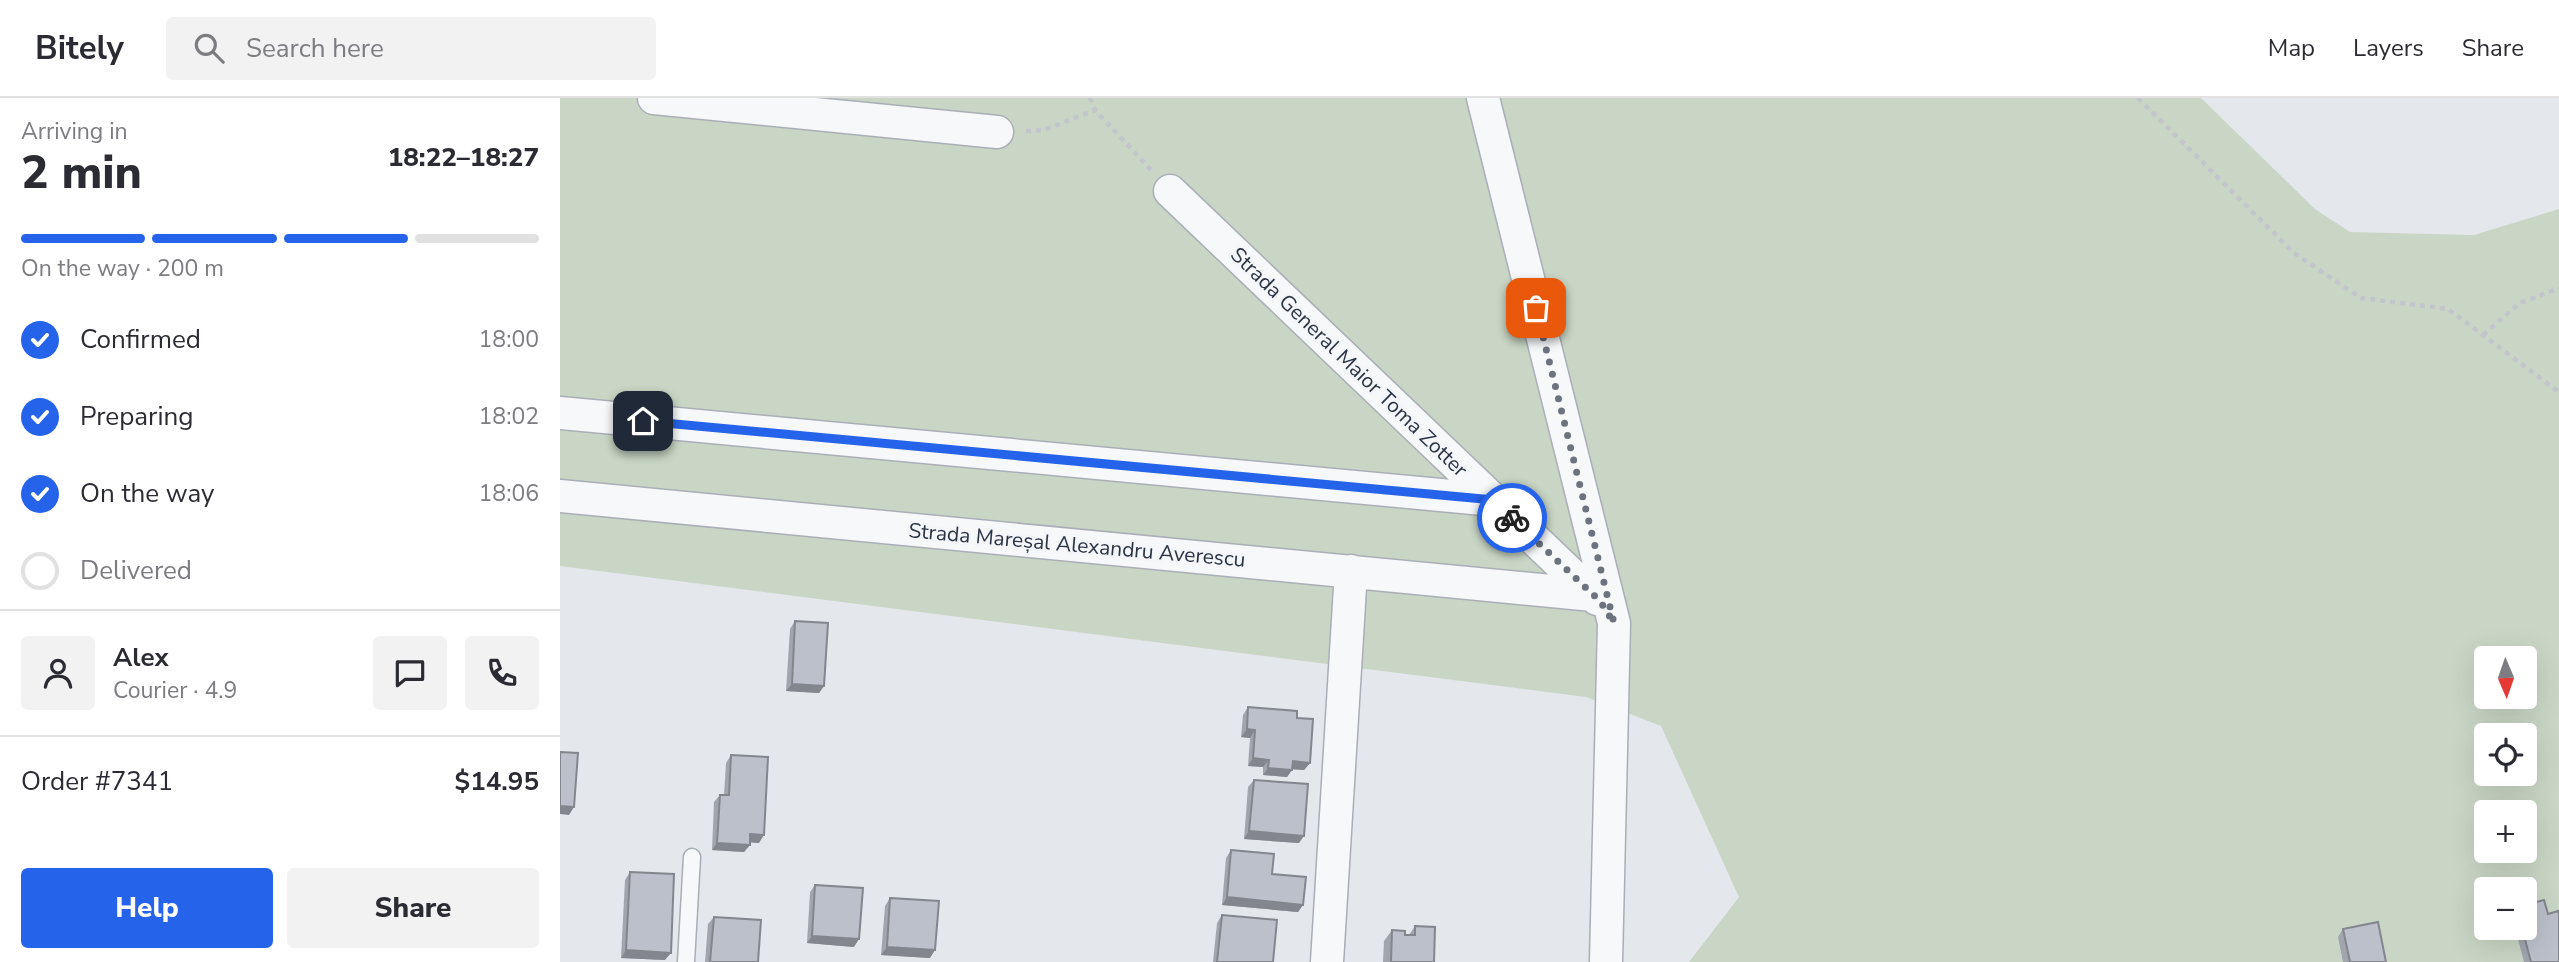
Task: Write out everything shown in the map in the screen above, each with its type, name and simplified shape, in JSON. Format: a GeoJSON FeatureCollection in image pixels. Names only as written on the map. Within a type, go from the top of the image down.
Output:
{"type":"FeatureCollection","features":[{"type":"Feature","properties":{"kind":"street"},"geometry":{"type":"LineString","coordinates":[[654,98],[997,132]]}},
{"type":"Feature","properties":{"kind":"street"},"geometry":{"type":"LineString","coordinates":[[1483,98],[1614,623],[1606,962]]}},
{"type":"Feature","properties":{"kind":"street","name":"Strada General Maior Toma Zotter"},"geometry":{"type":"LineString","coordinates":[[1170,191],[1593,595],[1614,623]]}},
{"type":"Feature","properties":{"kind":"street"},"geometry":{"type":"LineString","coordinates":[[560,413],[1494,500]]}},
{"type":"Feature","properties":{"kind":"street","name":"Strada Mareșal Alexandru Averescu"},"geometry":{"type":"LineString","coordinates":[[560,496],[1593,595]]}},
{"type":"Feature","properties":{"kind":"street"},"geometry":{"type":"LineString","coordinates":[[1327,962],[1351,571]]}},
{"type":"Feature","properties":{"kind":"lane"},"geometry":{"type":"LineString","coordinates":[[686,962],[692,857]]}},
{"type":"Feature","properties":{"kind":"path"},"geometry":{"type":"LineString","coordinates":[[1090,98],[1095,110],[1170,191]]}},
{"type":"Feature","properties":{"kind":"path"},"geometry":{"type":"LineString","coordinates":[[2138,98],[2294,253],[2361,298],[2448,309],[2559,392]]}},
{"type":"Feature","properties":{"kind":"path"},"geometry":{"type":"LineString","coordinates":[[997,132],[1044,130],[1095,110]]}},
{"type":"Feature","properties":{"kind":"path"},"geometry":{"type":"LineString","coordinates":[[2483,335],[2520,303],[2559,288]]}},
{"type":"Feature","properties":{"kind":"green space"},"geometry":{"type":"Polygon","coordinates":[[[560,98],[2201,98],[2315,209],[2350,232],[2474,235],[2559,209],[2559,962],[1689,962],[1739,897],[1661,726],[1586,697],[560,566],[560,98]]]}},
{"type":"Feature","properties":{"kind":"building"},"geometry":{"type":"Polygon","coordinates":[[[795,621],[828,623],[824,686],[792,684],[795,621]]]}},
{"type":"Feature","properties":{"kind":"building"},"geometry":{"type":"Polygon","coordinates":[[[1248,707],[1297,711],[1297,718],[1313,719],[1310,763],[1293,761],[1292,770],[1268,768],[1269,760],[1253,758],[1255,730],[1247,729],[1248,707]]]}},
{"type":"Feature","properties":{"kind":"building"},"geometry":{"type":"Polygon","coordinates":[[[560,752],[578,753],[574,807],[560,806],[560,752]]]}},
{"type":"Feature","properties":{"kind":"building"},"geometry":{"type":"Polygon","coordinates":[[[731,755],[768,757],[764,835],[750,834],[750,845],[717,843],[720,795],[729,795],[731,755]]]}},
{"type":"Feature","properties":{"kind":"building"},"geometry":{"type":"Polygon","coordinates":[[[1254,780],[1308,784],[1304,836],[1249,831],[1254,780]]]}},
{"type":"Feature","properties":{"kind":"building"},"geometry":{"type":"Polygon","coordinates":[[[1231,850],[1274,854],[1272,874],[1306,877],[1303,905],[1227,897],[1231,850]]]}},
{"type":"Feature","properties":{"kind":"building"},"geometry":{"type":"Polygon","coordinates":[[[630,872],[674,874],[671,953],[626,950],[630,872]]]}},
{"type":"Feature","properties":{"kind":"building"},"geometry":{"type":"Polygon","coordinates":[[[815,885],[863,888],[859,939],[812,936],[815,885]]]}},
{"type":"Feature","properties":{"kind":"building"},"geometry":{"type":"Polygon","coordinates":[[[890,898],[939,901],[935,950],[887,947],[890,898]]]}},
{"type":"Feature","properties":{"kind":"building"},"geometry":{"type":"Polygon","coordinates":[[[2544,900],[2548,914],[2558,911],[2559,962],[2531,962],[2525,940],[2537,940],[2537,902],[2544,900]]]}},
{"type":"Feature","properties":{"kind":"building"},"geometry":{"type":"Polygon","coordinates":[[[1222,915],[1277,920],[1273,962],[1217,962],[1222,915]]]}},
{"type":"Feature","properties":{"kind":"building"},"geometry":{"type":"Polygon","coordinates":[[[714,917],[761,920],[758,962],[710,962],[714,917]]]}},
{"type":"Feature","properties":{"kind":"building"},"geometry":{"type":"Polygon","coordinates":[[[2378,922],[2386,962],[2350,962],[2343,929],[2378,922]]]}},
{"type":"Feature","properties":{"kind":"building"},"geometry":{"type":"Polygon","coordinates":[[[1415,926],[1435,927],[1434,962],[1391,962],[1392,930],[1405,931],[1405,935],[1415,935],[1415,926]]]}},
{"type":"Feature","properties":{"kind":"way so far"},"geometry":{"type":"LineString","coordinates":[[1512,518],[1600,601],[1614,623],[1536,308]]}},
{"type":"Feature","properties":{"kind":"route"},"geometry":{"type":"LineString","coordinates":[[643,421],[1494,500],[1512,518]]}}]}
